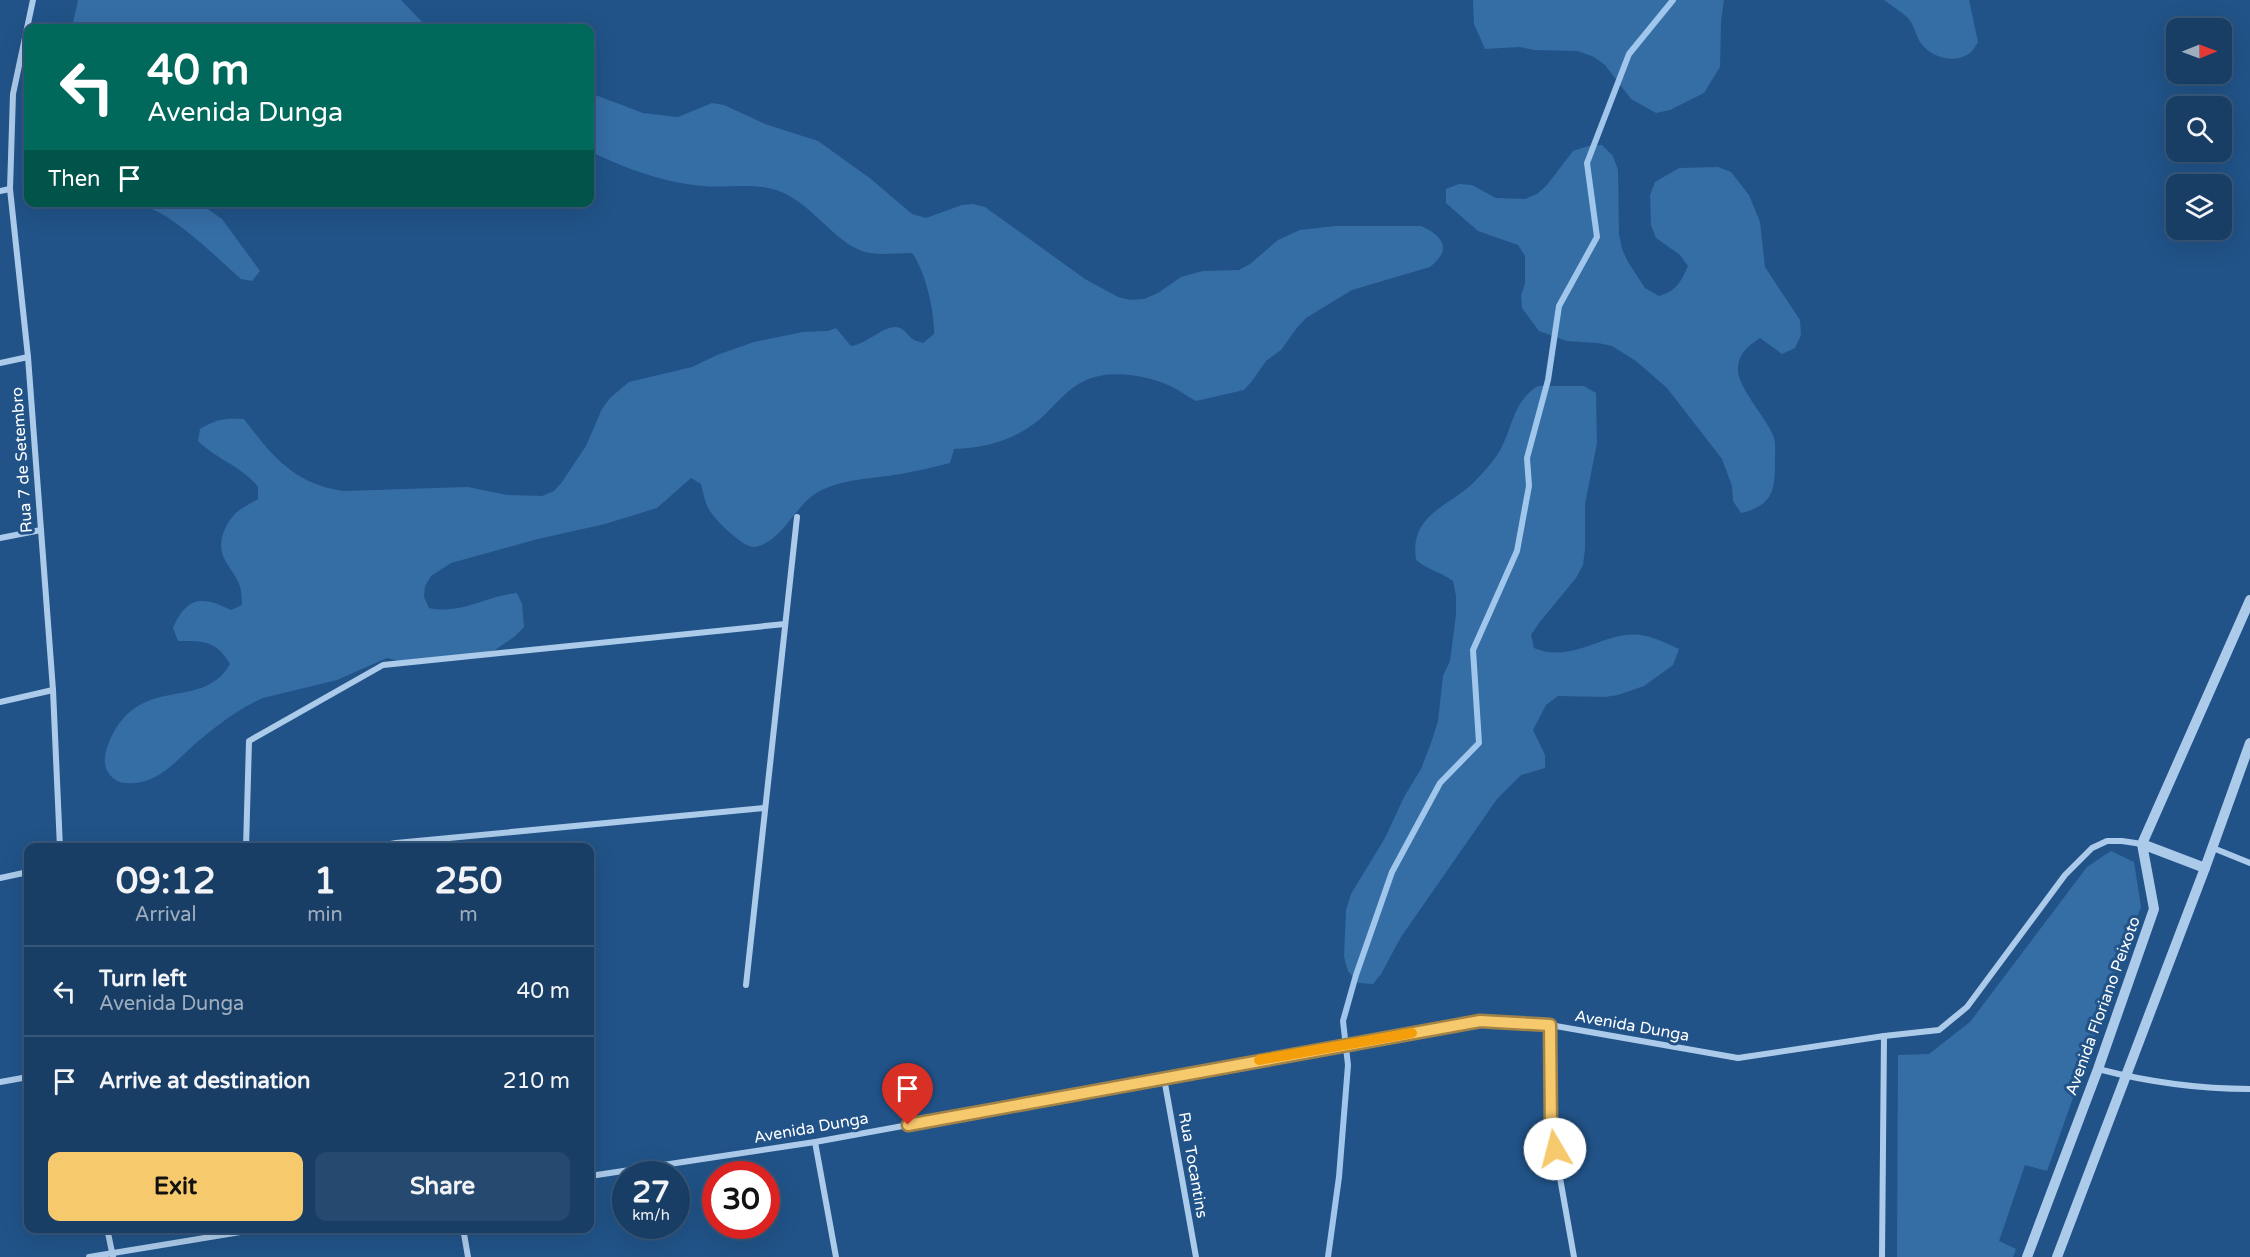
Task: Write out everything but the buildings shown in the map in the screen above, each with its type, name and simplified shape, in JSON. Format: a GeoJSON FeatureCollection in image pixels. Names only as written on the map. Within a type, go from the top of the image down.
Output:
{"type":"FeatureCollection","features":[{"type":"Feature","properties":{"kind":"street","name":"Rua 7 de Setembro"},"geometry":{"type":"LineString","coordinates":[[28,24],[33,0]]}},
{"type":"Feature","properties":{"kind":"street","name":"Rua 7 de Setembro"},"geometry":{"type":"LineString","coordinates":[[24,42],[13,94],[10,189],[28,357],[53,690],[60,843]]}},
{"type":"Feature","properties":{"kind":"street"},"geometry":{"type":"LineString","coordinates":[[0,191],[10,189]]}},
{"type":"Feature","properties":{"kind":"street"},"geometry":{"type":"LineString","coordinates":[[0,363],[28,357]]}},
{"type":"Feature","properties":{"kind":"street"},"geometry":{"type":"LineString","coordinates":[[746,985],[797,517]]}},
{"type":"Feature","properties":{"kind":"street"},"geometry":{"type":"LineString","coordinates":[[0,538],[41,530]]}},
{"type":"Feature","properties":{"kind":"street"},"geometry":{"type":"LineString","coordinates":[[2205,868],[2142,844],[2250,600]]}},
{"type":"Feature","properties":{"kind":"street"},"geometry":{"type":"LineString","coordinates":[[246,843],[249,741],[383,665],[785,624]]}},
{"type":"Feature","properties":{"kind":"street"},"geometry":{"type":"LineString","coordinates":[[0,702],[53,690]]}},
{"type":"Feature","properties":{"kind":"street"},"geometry":{"type":"LineString","coordinates":[[2057,1257],[2213,848],[2250,742]]}},
{"type":"Feature","properties":{"kind":"street"},"geometry":{"type":"LineString","coordinates":[[416,843],[765,808]]}},
{"type":"Feature","properties":{"kind":"street","name":"Avenida Dunga"},"geometry":{"type":"LineString","coordinates":[[594,1175],[815,1142],[1480,1021],[1550,1025],[1738,1058],[1939,1030],[1967,1007],[2065,875],[2092,848],[2107,841],[2142,844]]}},
{"type":"Feature","properties":{"kind":"street","name":"Avenida Floriano Peixoto"},"geometry":{"type":"LineString","coordinates":[[2027,1257],[2098,1069],[2154,909],[2142,844]]}},
{"type":"Feature","properties":{"kind":"street"},"geometry":{"type":"LineString","coordinates":[[2213,848],[2250,863]]}},
{"type":"Feature","properties":{"kind":"street"},"geometry":{"type":"LineString","coordinates":[[0,878],[24,873]]}},
{"type":"Feature","properties":{"kind":"street"},"geometry":{"type":"LineString","coordinates":[[1550,1025],[1551,1127],[1574,1257]]}},
{"type":"Feature","properties":{"kind":"street"},"geometry":{"type":"LineString","coordinates":[[1882,1257],[1884,1036]]}},
{"type":"Feature","properties":{"kind":"street"},"geometry":{"type":"LineString","coordinates":[[2098,1069],[2125,1076],[2209,1089],[2250,1089]]}},
{"type":"Feature","properties":{"kind":"street"},"geometry":{"type":"LineString","coordinates":[[0,1082],[24,1078]]}},
{"type":"Feature","properties":{"kind":"street","name":"Rua Tocantins"},"geometry":{"type":"LineString","coordinates":[[1164,1078],[1196,1257]]}},
{"type":"Feature","properties":{"kind":"street"},"geometry":{"type":"LineString","coordinates":[[815,1142],[836,1257]]}},
{"type":"Feature","properties":{"kind":"street"},"geometry":{"type":"LineString","coordinates":[[108,1233],[113,1255]]}},
{"type":"Feature","properties":{"kind":"street"},"geometry":{"type":"LineString","coordinates":[[90,1257],[237,1233]]}},
{"type":"Feature","properties":{"kind":"street"},"geometry":{"type":"LineString","coordinates":[[464,1233],[468,1257]]}},
{"type":"Feature","properties":{"kind":"shaded area"},"geometry":{"type":"Polygon","coordinates":[[[78,0],[401,0],[424,24],[73,24],[78,0]]]}},
{"type":"Feature","properties":{"kind":"shaded area"},"geometry":{"type":"Polygon","coordinates":[[[1473,0],[1724,0],[1720,67],[1704,93],[1670,110],[1656,113],[1631,99],[1605,65],[1594,57],[1578,51],[1535,50],[1519,47],[1485,49],[1474,24],[1473,0]]]}},
{"type":"Feature","properties":{"kind":"shaded area"},"geometry":{"type":"Polygon","coordinates":[[[1884,0],[1969,0],[1978,42],[1964,57],[1950,59],[1936,55],[1920,42],[1907,17],[1884,0]]]}},
{"type":"Feature","properties":{"kind":"shaded area"},"geometry":{"type":"Polygon","coordinates":[[[594,95],[643,113],[678,117],[712,103],[724,105],[765,124],[818,141],[871,179],[912,214],[926,218],[962,205],[973,204],[985,207],[1085,279],[1118,297],[1130,300],[1144,299],[1158,293],[1181,277],[1203,271],[1239,270],[1250,264],[1278,240],[1300,230],[1336,226],[1421,226],[1440,239],[1443,249],[1437,261],[1430,267],[1352,290],[1306,318],[1281,350],[1266,361],[1244,390],[1196,401],[1176,389],[1145,377],[1114,374],[1095,377],[1079,383],[1040,419],[1021,432],[989,445],[954,449],[950,463],[901,474],[844,482],[822,490],[805,502],[772,539],[755,547],[743,543],[721,524],[707,506],[701,484],[691,478],[657,508],[605,524],[538,539],[451,563],[431,576],[425,586],[424,597],[429,608],[451,609],[517,593],[522,604],[524,627],[514,637],[495,650],[459,658],[399,661],[387,658],[337,680],[263,698],[224,721],[159,775],[138,783],[124,783],[115,780],[106,768],[105,757],[108,745],[120,722],[135,708],[152,700],[203,687],[218,679],[230,664],[214,646],[195,641],[178,641],[173,628],[184,610],[196,602],[212,602],[231,610],[242,605],[239,584],[224,558],[221,541],[227,524],[234,515],[258,499],[258,487],[245,474],[198,441],[200,429],[211,423],[244,419],[264,445],[298,475],[311,482],[343,491],[468,487],[507,495],[542,496],[554,491],[562,482],[586,446],[602,409],[610,398],[629,382],[692,367],[754,342],[803,332],[828,331],[836,328],[851,346],[895,327],[904,330],[914,340],[923,343],[934,334],[928,292],[917,260],[912,253],[868,253],[851,246],[799,202],[776,190],[749,186],[703,186],[674,182],[616,163],[594,153],[594,95]]]}},
{"type":"Feature","properties":{"kind":"shaded area"},"geometry":{"type":"Polygon","coordinates":[[[1602,145],[1613,156],[1618,170],[1619,234],[1622,249],[1645,288],[1659,296],[1677,285],[1688,266],[1680,255],[1656,238],[1651,225],[1650,195],[1655,182],[1679,168],[1718,167],[1731,172],[1749,195],[1760,222],[1765,267],[1800,320],[1801,335],[1795,348],[1782,354],[1760,338],[1739,360],[1739,378],[1773,435],[1775,443],[1771,494],[1767,500],[1752,510],[1741,513],[1733,501],[1732,486],[1722,459],[1667,388],[1636,361],[1612,346],[1567,341],[1539,331],[1522,308],[1525,256],[1518,245],[1478,231],[1446,203],[1446,189],[1459,184],[1472,185],[1496,198],[1525,199],[1537,194],[1547,185],[1573,151],[1588,146],[1602,145]]]}},
{"type":"Feature","properties":{"kind":"shaded area"},"geometry":{"type":"Polygon","coordinates":[[[88,207],[120,207],[107,208],[88,207]]]}},
{"type":"Feature","properties":{"kind":"shaded area"},"geometry":{"type":"Polygon","coordinates":[[[144,207],[205,207],[222,219],[260,271],[252,281],[241,279],[193,236],[151,209],[144,207]]]}},
{"type":"Feature","properties":{"kind":"shaded area"},"geometry":{"type":"Polygon","coordinates":[[[1538,386],[1584,386],[1596,393],[1597,443],[1585,504],[1583,565],[1576,578],[1531,635],[1534,648],[1557,653],[1632,634],[1653,638],[1679,649],[1673,665],[1644,686],[1605,697],[1558,696],[1546,705],[1533,730],[1545,755],[1545,768],[1521,775],[1497,799],[1401,937],[1381,974],[1373,984],[1358,983],[1348,971],[1344,957],[1346,910],[1351,894],[1385,838],[1404,797],[1421,769],[1438,721],[1443,676],[1450,661],[1456,615],[1453,581],[1416,560],[1419,531],[1435,511],[1469,487],[1492,462],[1504,443],[1518,408],[1529,392],[1538,386]]]}},
{"type":"Feature","properties":{"kind":"shaded area"},"geometry":{"type":"Polygon","coordinates":[[[2111,851],[2134,862],[2141,907],[2047,1171],[2025,1165],[1999,1241],[2016,1249],[2013,1257],[1897,1257],[1898,1055],[1929,1054],[1970,1022],[2087,867],[2111,851]]]}},
{"type":"Feature","properties":{"kind":"waterway"},"geometry":{"type":"LineString","coordinates":[[1328,1257],[1339,1177],[1348,1065],[1343,1021],[1356,975],[1392,872],[1440,783],[1479,743],[1473,650],[1517,551],[1529,486],[1527,458],[1548,380],[1559,306],[1597,237],[1587,163],[1629,54],[1673,0]]}},
{"type":"Feature","properties":{"kind":"slow traffic"},"geometry":{"type":"LineString","coordinates":[[1259,1060],[1412,1033]]}},
{"type":"Feature","properties":{"kind":"route"},"geometry":{"type":"LineString","coordinates":[[908,1125],[1480,1021],[1550,1025],[1551,1127],[1555,1149]]}}]}
